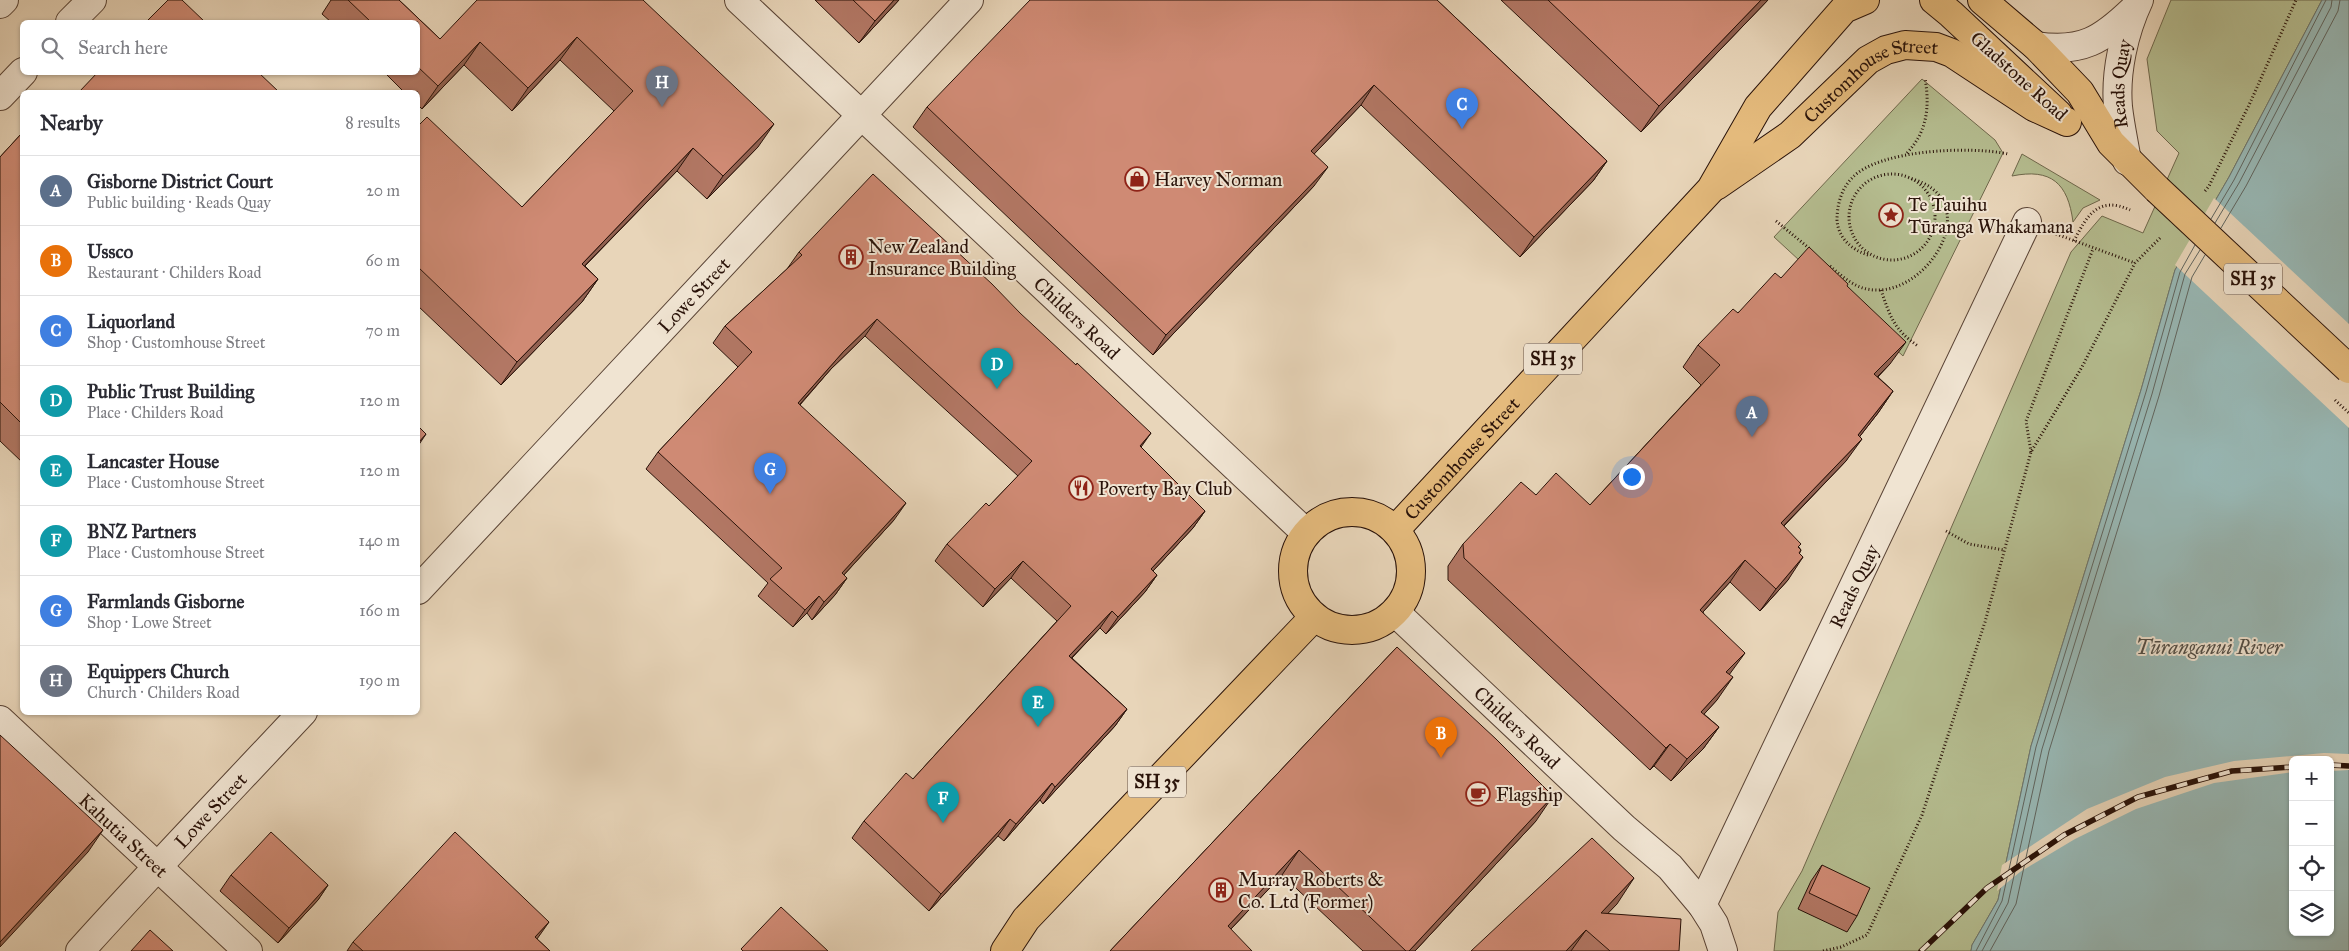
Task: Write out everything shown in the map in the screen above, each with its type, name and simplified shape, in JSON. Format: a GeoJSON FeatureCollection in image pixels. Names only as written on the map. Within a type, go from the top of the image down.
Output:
{"type":"FeatureCollection","features":[{"type":"Feature","properties":{"kind":"main road","name":"Gladstone Road"},"geometry":{"type":"LineString","coordinates":[[1934,0],[2067,122],[2119,152]]}},
{"type":"Feature","properties":{"kind":"main road","name":"Gladstone Road"},"geometry":{"type":"LineString","coordinates":[[1982,0],[2036,46],[2080,92],[2119,152]]}},
{"type":"Feature","properties":{"kind":"main road","name":"Customhouse Street"},"geometry":{"type":"LineString","coordinates":[[1711,189],[1758,107],[1852,3]]}},
{"type":"Feature","properties":{"kind":"main road","name":"Customhouse Street"},"geometry":{"type":"LineString","coordinates":[[1395,530],[1711,189],[1790,135],[1868,60],[1886,50],[1905,45],[1936,47],[1952,53],[2034,107],[2067,122]]}},
{"type":"Feature","properties":{"kind":"main road","name":"SH 35"},"geometry":{"type":"LineString","coordinates":[[2119,152],[2349,369]]}},
{"type":"Feature","properties":{"kind":"main road"},"geometry":{"type":"LineString","coordinates":[[1350,511],[1366,513],[1382,520],[1395,530],[1404,542],[1410,556],[1412,571],[1410,586],[1404,601],[1381,624],[1364,630],[1346,631],[1329,626],[1314,617],[1303,606],[1296,592],[1292,576],[1297,546],[1306,533],[1318,521],[1333,514],[1350,511]]}},
{"type":"Feature","properties":{"kind":"main road","name":"SH 35"},"geometry":{"type":"LineString","coordinates":[[1005,951],[1026,919],[1314,617]]}},
{"type":"Feature","properties":{"kind":"street"},"geometry":{"type":"LineString","coordinates":[[0,4],[4,0]]}},
{"type":"Feature","properties":{"kind":"street"},"geometry":{"type":"LineString","coordinates":[[72,20],[92,0]]}},
{"type":"Feature","properties":{"kind":"street","name":"Childers Road"},"geometry":{"type":"LineString","coordinates":[[739,0],[1306,533]]}},
{"type":"Feature","properties":{"kind":"street","name":"Lowe Street"},"geometry":{"type":"LineString","coordinates":[[420,588],[970,0]]}},
{"type":"Feature","properties":{"kind":"street","name":"Reads Quay"},"geometry":{"type":"LineString","coordinates":[[2036,46],[2056,49],[2076,47],[2096,41],[2115,28],[2137,5]]}},
{"type":"Feature","properties":{"kind":"street","name":"Reads Quay"},"geometry":{"type":"LineString","coordinates":[[2119,152],[2118,106],[2120,66],[2137,5]]}},
{"type":"Feature","properties":{"kind":"street"},"geometry":{"type":"LineString","coordinates":[[0,96],[20,75]]}},
{"type":"Feature","properties":{"kind":"street","name":"Reads Quay"},"geometry":{"type":"LineString","coordinates":[[1702,905],[2027,222]]}},
{"type":"Feature","properties":{"kind":"street","name":"Childers Road"},"geometry":{"type":"LineString","coordinates":[[1395,612],[1624,828],[1670,867],[1702,905]]}},
{"type":"Feature","properties":{"kind":"street","name":"Lowe Street"},"geometry":{"type":"LineString","coordinates":[[80,951],[299,715]]}},
{"type":"Feature","properties":{"kind":"street","name":"Kahutia Street"},"geometry":{"type":"LineString","coordinates":[[0,720],[248,951]]}},
{"type":"Feature","properties":{"kind":"street"},"geometry":{"type":"LineString","coordinates":[[1702,905],[1714,924],[1723,951]]}},
{"type":"Feature","properties":{"kind":"path"},"geometry":{"type":"LineString","coordinates":[[2203,193],[2209,186],[2250,103],[2296,0]]}},
{"type":"Feature","properties":{"kind":"path"},"geometry":{"type":"LineString","coordinates":[[1906,154],[1918,142],[1924,126],[1927,108],[1924,73]]}},
{"type":"Feature","properties":{"kind":"path"},"geometry":{"type":"LineString","coordinates":[[1909,178],[1921,186],[1930,197],[1935,211],[1934,225],[1929,239],[1920,250],[1908,258],[1893,261],[1856,251],[1848,244],[1837,224],[1837,210],[1843,190],[1852,177],[1888,159],[1906,154],[1942,151],[2008,154]]}},
{"type":"Feature","properties":{"kind":"path"},"geometry":{"type":"LineString","coordinates":[[1826,263],[1848,282],[1859,287],[1881,290],[1901,284],[1918,275],[1934,257],[1946,231],[1947,206],[1940,194],[1922,182],[1895,174],[1881,176],[1868,181],[1857,191],[1851,203],[1848,217],[1850,231],[1857,243],[1867,253],[1876,257]]}},
{"type":"Feature","properties":{"kind":"path"},"geometry":{"type":"LineString","coordinates":[[2115,206],[2098,209],[2086,217],[2074,241],[2135,263]]}},
{"type":"Feature","properties":{"kind":"path"},"geometry":{"type":"LineString","coordinates":[[1776,220],[1812,251]]}},
{"type":"Feature","properties":{"kind":"path"},"geometry":{"type":"LineString","coordinates":[[1823,951],[1840,947],[1867,935],[1918,824],[1985,622],[2030,452],[2082,367],[2135,263],[2165,232]]}},
{"type":"Feature","properties":{"kind":"path"},"geometry":{"type":"LineString","coordinates":[[2030,452],[2026,422],[2093,249]]}},
{"type":"Feature","properties":{"kind":"path"},"geometry":{"type":"LineString","coordinates":[[1881,290],[1893,323],[1899,332],[1918,346]]}},
{"type":"Feature","properties":{"kind":"path"},"geometry":{"type":"LineString","coordinates":[[1946,531],[1969,544],[2004,550]]}},
{"type":"Feature","properties":{"kind":"green space"},"geometry":{"type":"Polygon","coordinates":[[[2171,0],[2322,0],[2229,177],[2175,270],[2141,390],[2031,746],[1998,900],[1972,945],[1971,951],[1774,951],[1778,912],[1802,871],[2071,252],[2102,216],[2143,233],[2179,153],[2157,131],[2147,59],[2171,0]]]}},
{"type":"Feature","properties":{"kind":"green space"},"geometry":{"type":"Polygon","coordinates":[[[1922,79],[1995,140],[2003,153],[1903,356],[1774,237],[1922,79]]]}},
{"type":"Feature","properties":{"kind":"green space"},"geometry":{"type":"Polygon","coordinates":[[[2022,154],[2100,200],[2083,208],[2073,222],[2067,197],[2055,181],[2037,174],[2012,176],[2022,154]]]}},
{"type":"Feature","properties":{"kind":"water","name":"Tūranganui River"},"geometry":{"type":"Polygon","coordinates":[[[2322,0],[2349,0],[2349,951],[1971,951],[1972,945],[1998,900],[2031,746],[2141,390],[2175,270],[2229,177],[2322,0]]]}},
{"type":"Feature","properties":{"kind":"pier"},"geometry":{"type":"Polygon","coordinates":[[[2214,198],[2349,324],[2349,428],[2175,265],[2214,198]]]}},
{"type":"Feature","properties":{"kind":"pier"},"geometry":{"type":"Polygon","coordinates":[[[2324,753],[2349,754],[2349,770],[2334,771],[2334,756],[2290,756],[2324,753]]]}},
{"type":"Feature","properties":{"kind":"pier"},"geometry":{"type":"Polygon","coordinates":[[[2289,756],[2289,773],[2214,783],[2136,809],[2075,839],[2020,872],[1997,891],[2002,865],[2087,809],[2165,777],[2234,761],[2289,756]]]}},
{"type":"Feature","properties":{"kind":"building"},"geometry":{"type":"Polygon","coordinates":[[[168,0],[182,0],[203,20],[148,20],[168,0]]]}},
{"type":"Feature","properties":{"kind":"building"},"geometry":{"type":"Polygon","coordinates":[[[348,0],[399,0],[440,39],[477,0],[643,0],[774,124],[723,176],[693,148],[582,264],[598,279],[517,362],[420,269],[420,124],[427,117],[522,207],[633,91],[577,37],[528,88],[480,42],[438,86],[420,69],[420,20],[369,20],[348,0]]]}},
{"type":"Feature","properties":{"kind":"building"},"geometry":{"type":"Polygon","coordinates":[[[853,0],[894,0],[875,21],[853,0]]]}},
{"type":"Feature","properties":{"kind":"building","name":"Harvey Norman"},"geometry":{"type":"Polygon","coordinates":[[[1030,0],[1437,0],[1607,161],[1534,237],[1374,85],[1311,151],[1328,167],[1166,335],[927,107],[1030,0]]]}},
{"type":"Feature","properties":{"kind":"building"},"geometry":{"type":"Polygon","coordinates":[[[1548,0],[1761,0],[1659,106],[1548,0]]]}},
{"type":"Feature","properties":{"kind":"building"},"geometry":{"type":"Polygon","coordinates":[[[95,75],[261,75],[277,90],[81,90],[95,75]]]}},
{"type":"Feature","properties":{"kind":"building"},"geometry":{"type":"Polygon","coordinates":[[[20,135],[20,422],[0,402],[0,157],[20,135]]]}},
{"type":"Feature","properties":{"kind":"building"},"geometry":{"type":"Polygon","coordinates":[[[873,174],[1151,433],[1140,446],[1205,511],[1151,569],[1157,575],[1118,617],[1112,611],[1069,656],[1127,709],[1055,787],[1052,783],[1016,824],[1010,819],[941,894],[864,821],[906,773],[913,779],[1071,606],[1023,561],[995,589],[947,544],[986,503],[989,506],[1032,461],[877,319],[843,352],[798,403],[906,503],[842,573],[847,578],[824,602],[819,596],[805,610],[770,579],[782,568],[658,452],[752,352],[725,326],[802,255],[799,252],[873,174]]]}},
{"type":"Feature","properties":{"kind":"building"},"geometry":{"type":"Polygon","coordinates":[[[1809,247],[1906,342],[1874,374],[1893,391],[1858,435],[1862,439],[1781,523],[1801,544],[1798,547],[1801,550],[1799,553],[1803,557],[1776,589],[1745,560],[1700,610],[1745,653],[1726,672],[1733,677],[1701,712],[1719,727],[1687,759],[1670,744],[1666,748],[1464,558],[1463,544],[1521,482],[1536,495],[1556,473],[1590,505],[1720,365],[1698,345],[1733,309],[1738,313],[1775,273],[1781,278],[1809,247]]]}},
{"type":"Feature","properties":{"kind":"building"},"geometry":{"type":"Polygon","coordinates":[[[420,428],[426,434],[420,441],[420,428]]]}},
{"type":"Feature","properties":{"kind":"building"},"geometry":{"type":"Polygon","coordinates":[[[1397,647],[1496,739],[1553,796],[1409,951],[1406,951],[1299,850],[1228,926],[1252,951],[1110,951],[1397,647]]]}},
{"type":"Feature","properties":{"kind":"building"},"geometry":{"type":"Polygon","coordinates":[[[0,735],[103,830],[0,942],[0,735]]]}},
{"type":"Feature","properties":{"kind":"building"},"geometry":{"type":"Polygon","coordinates":[[[271,832],[328,885],[289,928],[231,875],[271,832]]]}},
{"type":"Feature","properties":{"kind":"building"},"geometry":{"type":"Polygon","coordinates":[[[455,832],[549,922],[535,937],[550,951],[363,951],[353,942],[455,832]]]}},
{"type":"Feature","properties":{"kind":"building"},"geometry":{"type":"Polygon","coordinates":[[[1592,838],[1634,878],[1601,913],[1681,919],[1679,951],[1610,951],[1586,930],[1566,951],[1471,951],[1592,838]]]}},
{"type":"Feature","properties":{"kind":"building"},"geometry":{"type":"Polygon","coordinates":[[[1822,865],[1870,888],[1857,916],[1809,893],[1822,865]]]}},
{"type":"Feature","properties":{"kind":"building"},"geometry":{"type":"Polygon","coordinates":[[[781,907],[828,951],[743,951],[741,949],[781,907]]]}},
{"type":"Feature","properties":{"kind":"building"},"geometry":{"type":"Polygon","coordinates":[[[150,930],[173,951],[131,951],[150,930]]]}},
{"type":"Feature","properties":{"kind":"railway"},"geometry":{"type":"LineString","coordinates":[[2334,765],[2349,766]]}},
{"type":"Feature","properties":{"kind":"railway"},"geometry":{"type":"LineString","coordinates":[[1921,951],[1987,888],[2064,835],[2138,797],[2232,771],[2289,767]]}},
{"type":"Feature","properties":{"kind":"place","name":"Equippers Church"},"geometry":{"type":"Point","coordinates":[662,107]}},
{"type":"Feature","properties":{"kind":"place","name":"Liquorland"},"geometry":{"type":"Point","coordinates":[1462,129]}},
{"type":"Feature","properties":{"kind":"place","name":"Harvey Norman"},"geometry":{"type":"Point","coordinates":[1137,179]}},
{"type":"Feature","properties":{"kind":"place","name":"Te Tauihu Tūranga Whakamana"},"geometry":{"type":"Point","coordinates":[1891,215]}},
{"type":"Feature","properties":{"kind":"place","name":"New Zealand Insurance Building"},"geometry":{"type":"Point","coordinates":[851,257]}},
{"type":"Feature","properties":{"kind":"place","name":"Public Trust Building"},"geometry":{"type":"Point","coordinates":[997,389]}},
{"type":"Feature","properties":{"kind":"place","name":"Gisborne District Court"},"geometry":{"type":"Point","coordinates":[1752,437]}},
{"type":"Feature","properties":{"kind":"place","name":"Poverty Bay Club"},"geometry":{"type":"Point","coordinates":[1081,488]}},
{"type":"Feature","properties":{"kind":"place","name":"Farmlands Gisborne"},"geometry":{"type":"Point","coordinates":[770,494]}},
{"type":"Feature","properties":{"kind":"place","name":"Lancaster House"},"geometry":{"type":"Point","coordinates":[1038,727]}},
{"type":"Feature","properties":{"kind":"place","name":"Ussco"},"geometry":{"type":"Point","coordinates":[1441,758]}},
{"type":"Feature","properties":{"kind":"place","name":"Flagship"},"geometry":{"type":"Point","coordinates":[1478,794]}},
{"type":"Feature","properties":{"kind":"place","name":"BNZ Partners"},"geometry":{"type":"Point","coordinates":[943,823]}},
{"type":"Feature","properties":{"kind":"place","name":"Murray Roberts & Co. Ltd (Former)"},"geometry":{"type":"Point","coordinates":[1221,890]}}]}
